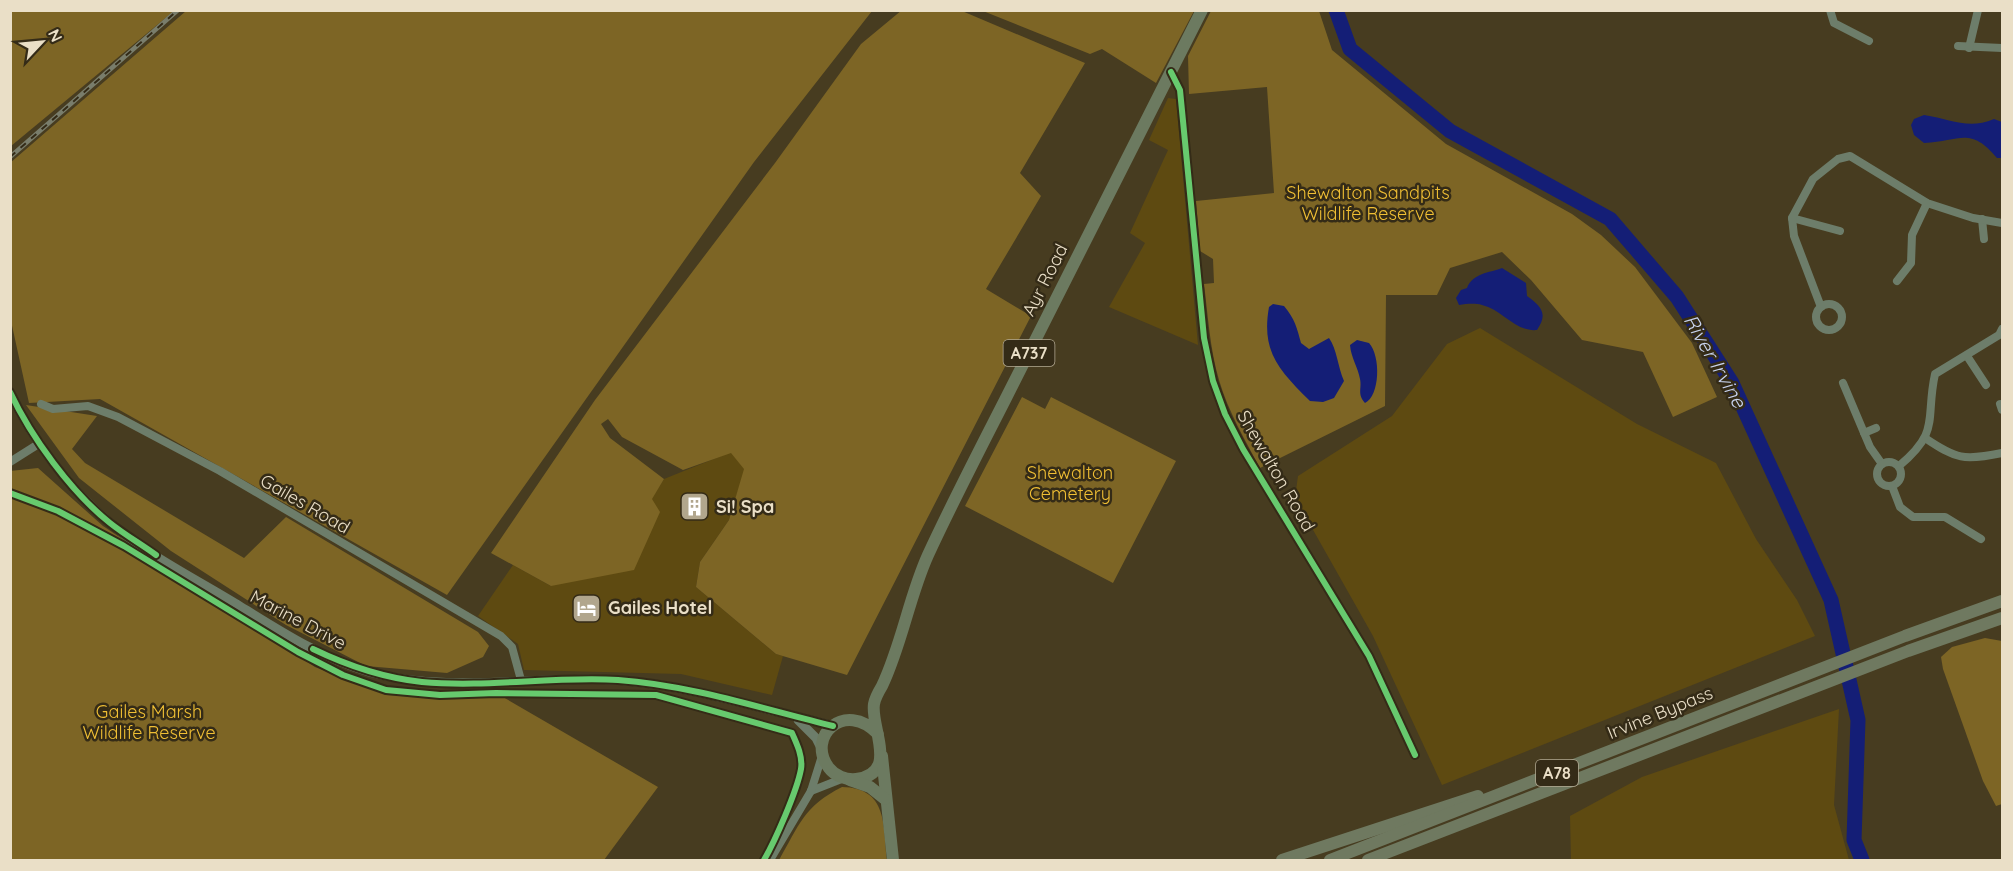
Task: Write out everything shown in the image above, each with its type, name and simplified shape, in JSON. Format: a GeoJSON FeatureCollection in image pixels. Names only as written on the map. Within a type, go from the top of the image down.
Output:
{"type":"FeatureCollection","features":[{"type":"Feature","properties":{"kind":"highway","name":"Irvine Bypass"},"geometry":{"type":"LineString","coordinates":[[1330,861],[1905,636],[2002,601]]}},
{"type":"Feature","properties":{"kind":"highway","name":"Irvine Bypass"},"geometry":{"type":"LineString","coordinates":[[1368,861],[1908,651],[2002,618]]}},
{"type":"Feature","properties":{"kind":"highway"},"geometry":{"type":"LineString","coordinates":[[1282,861],[1580,764]]}},
{"type":"Feature","properties":{"kind":"highway"},"geometry":{"type":"LineString","coordinates":[[1391,861],[1504,808]]}},
{"type":"Feature","properties":{"kind":"main road","name":"Ayr Road"},"geometry":{"type":"LineString","coordinates":[[874,703],[884,682],[927,557],[1202,10]]}},
{"type":"Feature","properties":{"kind":"main road"},"geometry":{"type":"LineString","coordinates":[[885,800],[870,787],[845,778],[830,769],[822,753],[825,735],[837,723],[874,703],[893,861]]}},
{"type":"Feature","properties":{"kind":"main road"},"geometry":{"type":"LineString","coordinates":[[837,723],[864,721],[878,734]]}},
{"type":"Feature","properties":{"kind":"main road"},"geometry":{"type":"LineString","coordinates":[[845,778],[866,776],[876,768],[882,755]]}},
{"type":"Feature","properties":{"kind":"street"},"geometry":{"type":"LineString","coordinates":[[1830,10],[1834,23],[1869,41]]}},
{"type":"Feature","properties":{"kind":"street"},"geometry":{"type":"LineString","coordinates":[[1969,48],[1978,10]]}},
{"type":"Feature","properties":{"kind":"street"},"geometry":{"type":"LineString","coordinates":[[1958,46],[2002,48]]}},
{"type":"Feature","properties":{"kind":"street","name":"Shewalton Road"},"geometry":{"type":"LineString","coordinates":[[1171,72],[1180,90],[1204,338],[1217,392],[1243,449],[1369,656],[1415,755]]}},
{"type":"Feature","properties":{"kind":"street"},"geometry":{"type":"LineString","coordinates":[[1821,307],[1794,236],[1792,218],[1813,179],[1838,159],[1851,156],[1927,203],[2002,223]]}},
{"type":"Feature","properties":{"kind":"street"},"geometry":{"type":"LineString","coordinates":[[1897,280],[1911,263],[1912,234],[1927,203]]}},
{"type":"Feature","properties":{"kind":"street"},"geometry":{"type":"LineString","coordinates":[[1792,218],[1840,231]]}},
{"type":"Feature","properties":{"kind":"street"},"geometry":{"type":"LineString","coordinates":[[1982,219],[1984,239]]}},
{"type":"Feature","properties":{"kind":"street"},"geometry":{"type":"LineString","coordinates":[[1899,466],[1918,451],[1932,424],[1930,398],[1935,374],[1999,335],[2002,328]]}},
{"type":"Feature","properties":{"kind":"street"},"geometry":{"type":"LineString","coordinates":[[1967,356],[1986,385]]}},
{"type":"Feature","properties":{"kind":"street"},"geometry":{"type":"LineString","coordinates":[[1843,382],[1864,433],[1882,464]]}},
{"type":"Feature","properties":{"kind":"street","name":"Marine Drive"},"geometry":{"type":"LineString","coordinates":[[10,392],[40,443],[71,483],[109,522],[158,556],[315,650],[368,671],[421,682],[471,684],[569,679],[646,683],[793,716],[837,723]]}},
{"type":"Feature","properties":{"kind":"street","name":"Gailes Road"},"geometry":{"type":"LineString","coordinates":[[41,404],[53,408],[88,406],[118,417],[220,471],[501,636],[512,647],[521,680]]}},
{"type":"Feature","properties":{"kind":"street"},"geometry":{"type":"LineString","coordinates":[[1864,433],[1876,428]]}},
{"type":"Feature","properties":{"kind":"street"},"geometry":{"type":"LineString","coordinates":[[1925,438],[1952,456],[2002,453]]}},
{"type":"Feature","properties":{"kind":"street"},"geometry":{"type":"LineString","coordinates":[[10,462],[40,443]]}},
{"type":"Feature","properties":{"kind":"street"},"geometry":{"type":"LineString","coordinates":[[1890,461],[1899,466],[1900,480],[1892,486],[1884,485],[1878,480],[1877,472],[1882,464],[1890,461]]}},
{"type":"Feature","properties":{"kind":"street"},"geometry":{"type":"LineString","coordinates":[[1892,486],[1900,507],[1913,517],[1945,517],[1981,539]]}},
{"type":"Feature","properties":{"kind":"street"},"geometry":{"type":"LineString","coordinates":[[770,861],[811,791],[822,753],[806,726],[793,716]]}},
{"type":"Feature","properties":{"kind":"street"},"geometry":{"type":"LineString","coordinates":[[811,791],[845,778]]}},
{"type":"Feature","properties":{"kind":"shaded area"},"geometry":{"type":"Polygon","coordinates":[[[1168,98],[1176,99],[1198,345],[1109,307],[1145,243],[1130,233],[1168,150],[1149,140],[1168,98]]]}},
{"type":"Feature","properties":{"kind":"shaded area"},"geometry":{"type":"Polygon","coordinates":[[[1924,115],[1968,124],[1994,119],[2002,122],[2002,158],[1997,158],[1988,148],[1972,139],[1956,138],[1924,143],[1914,135],[1911,125],[1914,119],[1924,115]]]}},
{"type":"Feature","properties":{"kind":"shaded area"},"geometry":{"type":"Polygon","coordinates":[[[1502,268],[1526,283],[1527,296],[1540,307],[1543,315],[1537,330],[1522,328],[1482,305],[1459,305],[1456,298],[1473,279],[1502,268]]]}},
{"type":"Feature","properties":{"kind":"shaded area"},"geometry":{"type":"Polygon","coordinates":[[[1273,304],[1284,306],[1293,319],[1301,343],[1309,349],[1329,338],[1344,381],[1334,398],[1323,402],[1310,401],[1281,370],[1270,348],[1268,336],[1269,307],[1273,304]]]}},
{"type":"Feature","properties":{"kind":"shaded area"},"geometry":{"type":"Polygon","coordinates":[[[1480,328],[1637,424],[1716,463],[1756,539],[1797,600],[1815,636],[1442,785],[1373,636],[1295,498],[1298,476],[1392,416],[1447,344],[1480,328]]]}},
{"type":"Feature","properties":{"kind":"shaded area"},"geometry":{"type":"Polygon","coordinates":[[[1357,340],[1369,343],[1376,357],[1376,384],[1370,399],[1365,403],[1361,397],[1360,379],[1350,345],[1357,340]]]}},
{"type":"Feature","properties":{"kind":"shaded area"},"geometry":{"type":"Polygon","coordinates":[[[731,452],[745,469],[729,520],[700,562],[696,587],[776,654],[783,656],[772,695],[681,674],[524,670],[518,644],[478,616],[513,565],[551,586],[651,499],[664,479],[731,452]]]}},
{"type":"Feature","properties":{"kind":"shaded area"},"geometry":{"type":"Polygon","coordinates":[[[1839,709],[1834,805],[1849,860],[1571,860],[1570,816],[1642,777],[1839,709]]]}},
{"type":"Feature","properties":{"kind":"green space"},"geometry":{"type":"Polygon","coordinates":[[[11,10],[174,10],[174,11],[11,146],[11,10]]]}},
{"type":"Feature","properties":{"kind":"green space"},"geometry":{"type":"Polygon","coordinates":[[[902,10],[962,11],[1085,63],[1020,173],[1041,196],[986,289],[1031,316],[847,675],[776,654],[696,587],[700,562],[729,520],[744,469],[731,453],[683,470],[622,437],[608,419],[601,424],[610,438],[664,479],[652,499],[660,512],[634,570],[551,586],[491,553],[595,400],[775,163],[861,44],[902,10]]]}},
{"type":"Feature","properties":{"kind":"green space"},"geometry":{"type":"Polygon","coordinates":[[[186,11],[872,11],[754,162],[447,595],[100,399],[29,403],[11,321],[10,163],[186,11]]]}},
{"type":"Feature","properties":{"kind":"green space"},"geometry":{"type":"Polygon","coordinates":[[[983,11],[1194,11],[1156,83],[1102,49],[1090,54],[983,11]]]}},
{"type":"Feature","properties":{"kind":"green space","name":"Shewalton Sandpits Wildlife Reserve"},"geometry":{"type":"Polygon","coordinates":[[[1211,11],[1319,11],[1332,50],[1446,144],[1572,214],[1601,235],[1635,267],[1692,343],[1717,397],[1673,417],[1643,352],[1582,340],[1531,280],[1502,252],[1450,268],[1437,295],[1386,295],[1385,406],[1260,468],[1232,414],[1216,368],[1204,284],[1214,283],[1213,259],[1200,251],[1196,201],[1274,193],[1267,87],[1189,94],[1188,56],[1211,11]]]}},
{"type":"Feature","properties":{"kind":"green space","name":"Shewalton Cemetery"},"geometry":{"type":"Polygon","coordinates":[[[1022,397],[1045,409],[1051,397],[1176,461],[1113,583],[965,506],[1022,397]]]}},
{"type":"Feature","properties":{"kind":"green space"},"geometry":{"type":"Polygon","coordinates":[[[26,405],[97,416],[72,449],[85,463],[244,558],[286,517],[478,632],[489,646],[483,657],[447,673],[366,666],[286,625],[171,551],[79,478],[26,405]]]}},
{"type":"Feature","properties":{"kind":"green space","name":"Gailes Marsh Wildlife Reserve"},"geometry":{"type":"Polygon","coordinates":[[[38,468],[103,526],[315,667],[387,695],[503,697],[658,787],[604,860],[11,860],[10,471],[38,468]]]}},
{"type":"Feature","properties":{"kind":"green space"},"geometry":{"type":"Polygon","coordinates":[[[1985,638],[2002,641],[2002,804],[1996,806],[1983,781],[1943,669],[1941,657],[1952,647],[1985,638]]]}},
{"type":"Feature","properties":{"kind":"green space"},"geometry":{"type":"Polygon","coordinates":[[[842,787],[857,789],[868,794],[875,801],[883,822],[887,860],[779,860],[811,809],[829,794],[842,787]]]}},
{"type":"Feature","properties":{"kind":"waterway","name":"River Irvine"},"geometry":{"type":"LineString","coordinates":[[1336,10],[1350,49],[1450,131],[1610,219],[1677,297],[1732,383],[1831,600],[1858,720],[1854,840],[1862,860]]}},
{"type":"Feature","properties":{"kind":"railway"},"geometry":{"type":"LineString","coordinates":[[10,157],[178,10]]}},
{"type":"Feature","properties":{"kind":"cycle path"},"geometry":{"type":"LineString","coordinates":[[1171,72],[1180,90],[1204,338],[1213,381],[1225,414],[1243,449],[1369,656],[1415,755]]}},
{"type":"Feature","properties":{"kind":"cycle path"},"geometry":{"type":"LineString","coordinates":[[10,392],[29,427],[53,463],[81,496],[121,532],[156,555]]}},
{"type":"Feature","properties":{"kind":"cycle path"},"geometry":{"type":"LineString","coordinates":[[10,493],[58,511],[124,546],[298,652],[343,675],[386,690],[440,695],[496,693],[656,695],[792,733],[798,746],[801,769],[785,816],[764,860]]}},
{"type":"Feature","properties":{"kind":"cycle path"},"geometry":{"type":"LineString","coordinates":[[313,649],[366,670],[408,680],[471,684],[569,679],[618,680],[699,692],[833,726]]}},
{"type":"Feature","properties":{"kind":"place","name":"Si! Spa"},"geometry":{"type":"Point","coordinates":[695,507]}},
{"type":"Feature","properties":{"kind":"place","name":"Gailes Hotel"},"geometry":{"type":"Point","coordinates":[587,608]}}]}
